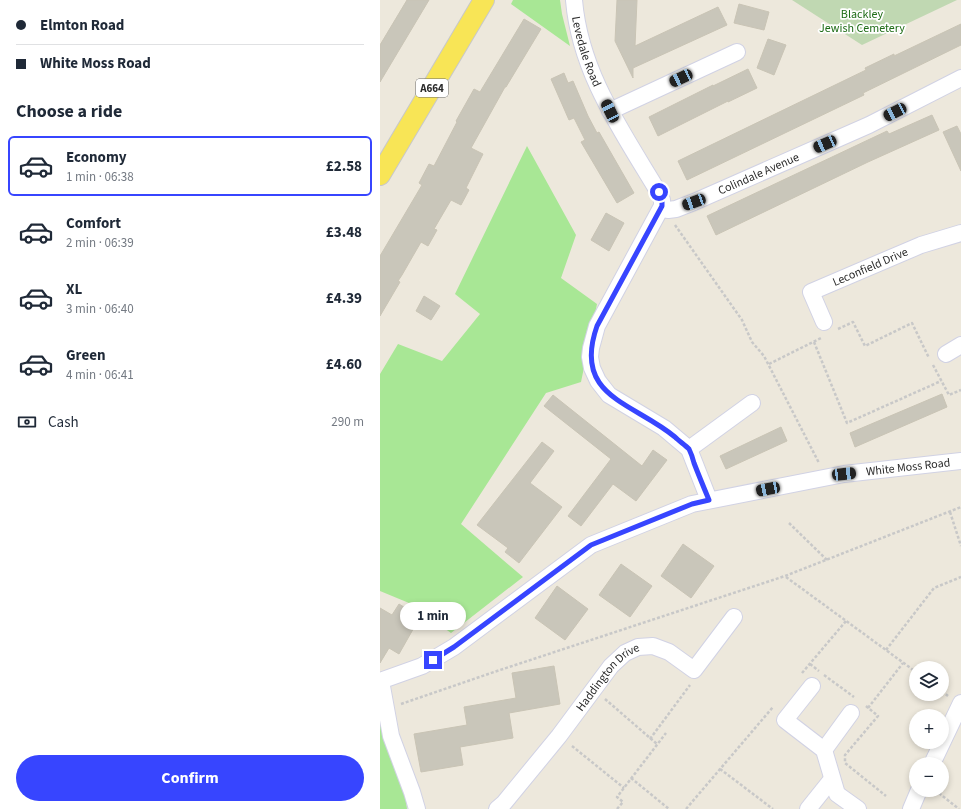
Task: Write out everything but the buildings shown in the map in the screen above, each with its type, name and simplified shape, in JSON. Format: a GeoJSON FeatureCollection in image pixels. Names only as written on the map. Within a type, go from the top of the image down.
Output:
{"type":"FeatureCollection","features":[{"type":"Feature","properties":{"kind":"main road","name":"A664"},"geometry":{"type":"LineString","coordinates":[[380,176],[484,0]]}},
{"type":"Feature","properties":{"kind":"street","name":"Levedale Road"},"geometry":{"type":"LineString","coordinates":[[574,0],[580,41],[588,64],[610,111],[668,208]]}},
{"type":"Feature","properties":{"kind":"street"},"geometry":{"type":"LineString","coordinates":[[610,111],[737,52]]}},
{"type":"Feature","properties":{"kind":"street","name":"Colindale Avenue"},"geometry":{"type":"LineString","coordinates":[[668,208],[694,202],[869,125],[961,78]]}},
{"type":"Feature","properties":{"kind":"street"},"geometry":{"type":"LineString","coordinates":[[668,208],[597,326],[590,348],[590,357],[592,368],[598,382],[609,395],[664,428],[689,449],[709,500]]}},
{"type":"Feature","properties":{"kind":"street","name":"Leconfield Drive"},"geometry":{"type":"LineString","coordinates":[[828,330],[811,292],[921,245],[960,236]]}},
{"type":"Feature","properties":{"kind":"street"},"geometry":{"type":"LineString","coordinates":[[946,354],[961,344]]}},
{"type":"Feature","properties":{"kind":"street"},"geometry":{"type":"LineString","coordinates":[[689,449],[752,403]]}},
{"type":"Feature","properties":{"kind":"street","name":"White Moss Road"},"geometry":{"type":"LineString","coordinates":[[380,681],[422,666],[454,647],[591,545],[692,504],[844,474],[961,461]]}},
{"type":"Feature","properties":{"kind":"street"},"geometry":{"type":"LineString","coordinates":[[694,670],[734,617]]}},
{"type":"Feature","properties":{"kind":"street","name":"Haddington Drive"},"geometry":{"type":"LineString","coordinates":[[497,809],[504,803],[559,736],[611,666],[625,653],[638,647],[653,646],[669,652],[694,670]]}},
{"type":"Feature","properties":{"kind":"street"},"geometry":{"type":"LineString","coordinates":[[380,681],[391,736],[417,809]]}},
{"type":"Feature","properties":{"kind":"street"},"geometry":{"type":"LineString","coordinates":[[812,686],[786,720],[824,750],[836,794],[858,809]]}},
{"type":"Feature","properties":{"kind":"street"},"geometry":{"type":"LineString","coordinates":[[935,757],[961,703]]}},
{"type":"Feature","properties":{"kind":"street"},"geometry":{"type":"LineString","coordinates":[[824,750],[851,713]]}},
{"type":"Feature","properties":{"kind":"street"},"geometry":{"type":"LineString","coordinates":[[808,809],[832,778]]}},
{"type":"Feature","properties":{"kind":"street"},"geometry":{"type":"LineString","coordinates":[[910,809],[916,797]]}},
{"type":"Feature","properties":{"kind":"path"},"geometry":{"type":"LineString","coordinates":[[668,208],[674,224],[742,320],[752,342],[764,356],[826,477]]}},
{"type":"Feature","properties":{"kind":"path"},"geometry":{"type":"LineString","coordinates":[[768,364],[814,342],[828,330],[853,322],[865,346],[912,323],[949,395],[961,390]]}},
{"type":"Feature","properties":{"kind":"path"},"geometry":{"type":"LineString","coordinates":[[814,342],[847,423],[941,381]]}},
{"type":"Feature","properties":{"kind":"path"},"geometry":{"type":"LineString","coordinates":[[386,710],[494,672],[786,576],[961,507]]}},
{"type":"Feature","properties":{"kind":"path"},"geometry":{"type":"LineString","coordinates":[[950,512],[961,546]]}},
{"type":"Feature","properties":{"kind":"path"},"geometry":{"type":"LineString","coordinates":[[789,523],[827,560]]}},
{"type":"Feature","properties":{"kind":"path"},"geometry":{"type":"LineString","coordinates":[[786,576],[909,667]]}},
{"type":"Feature","properties":{"kind":"path"},"geometry":{"type":"LineString","coordinates":[[886,650],[934,588],[961,577]]}},
{"type":"Feature","properties":{"kind":"path"},"geometry":{"type":"LineString","coordinates":[[799,677],[846,621]]}},
{"type":"Feature","properties":{"kind":"path"},"geometry":{"type":"LineString","coordinates":[[868,708],[903,663]]}},
{"type":"Feature","properties":{"kind":"path"},"geometry":{"type":"LineString","coordinates":[[650,739],[692,683],[694,670]]}},
{"type":"Feature","properties":{"kind":"path"},"geometry":{"type":"LineString","coordinates":[[593,690],[650,739],[658,744]]}},
{"type":"Feature","properties":{"kind":"path"},"geometry":{"type":"LineString","coordinates":[[686,809],[774,706]]}},
{"type":"Feature","properties":{"kind":"path"},"geometry":{"type":"LineString","coordinates":[[617,809],[623,802],[617,797],[666,733]]}},
{"type":"Feature","properties":{"kind":"path"},"geometry":{"type":"LineString","coordinates":[[559,736],[624,788]]}},
{"type":"Feature","properties":{"kind":"path"},"geometry":{"type":"LineString","coordinates":[[720,769],[773,809]]}},
{"type":"Feature","properties":{"kind":"path"},"geometry":{"type":"LineString","coordinates":[[631,778],[669,809]]}},
{"type":"Feature","properties":{"kind":"path"},"geometry":{"type":"LineString","coordinates":[[943,797],[959,809]]}},
{"type":"Feature","properties":{"kind":"green space"},"geometry":{"type":"Polygon","coordinates":[[[513,0],[560,0],[570,46],[511,4],[513,0]]]}},
{"type":"Feature","properties":{"kind":"green space","name":"Blackley Jewish Cemetery"},"geometry":{"type":"Polygon","coordinates":[[[792,0],[957,0],[862,45],[792,0]]]}},
{"type":"Feature","properties":{"kind":"green space"},"geometry":{"type":"Polygon","coordinates":[[[527,146],[576,235],[561,278],[597,304],[581,382],[546,393],[461,524],[523,577],[451,633],[409,603],[380,591],[380,374],[398,344],[442,361],[480,314],[455,294],[527,146]]]}},
{"type":"Feature","properties":{"kind":"green space"},"geometry":{"type":"Polygon","coordinates":[[[380,710],[405,793],[407,809],[380,809],[380,710]]]}},
{"type":"Feature","properties":{"kind":"route"},"geometry":{"type":"LineString","coordinates":[[433,660],[454,647],[591,545],[692,504],[709,500],[689,449],[664,428],[609,395],[598,382],[592,368],[590,357],[590,348],[597,326],[662,206],[662,200],[659,192]]}}]}
